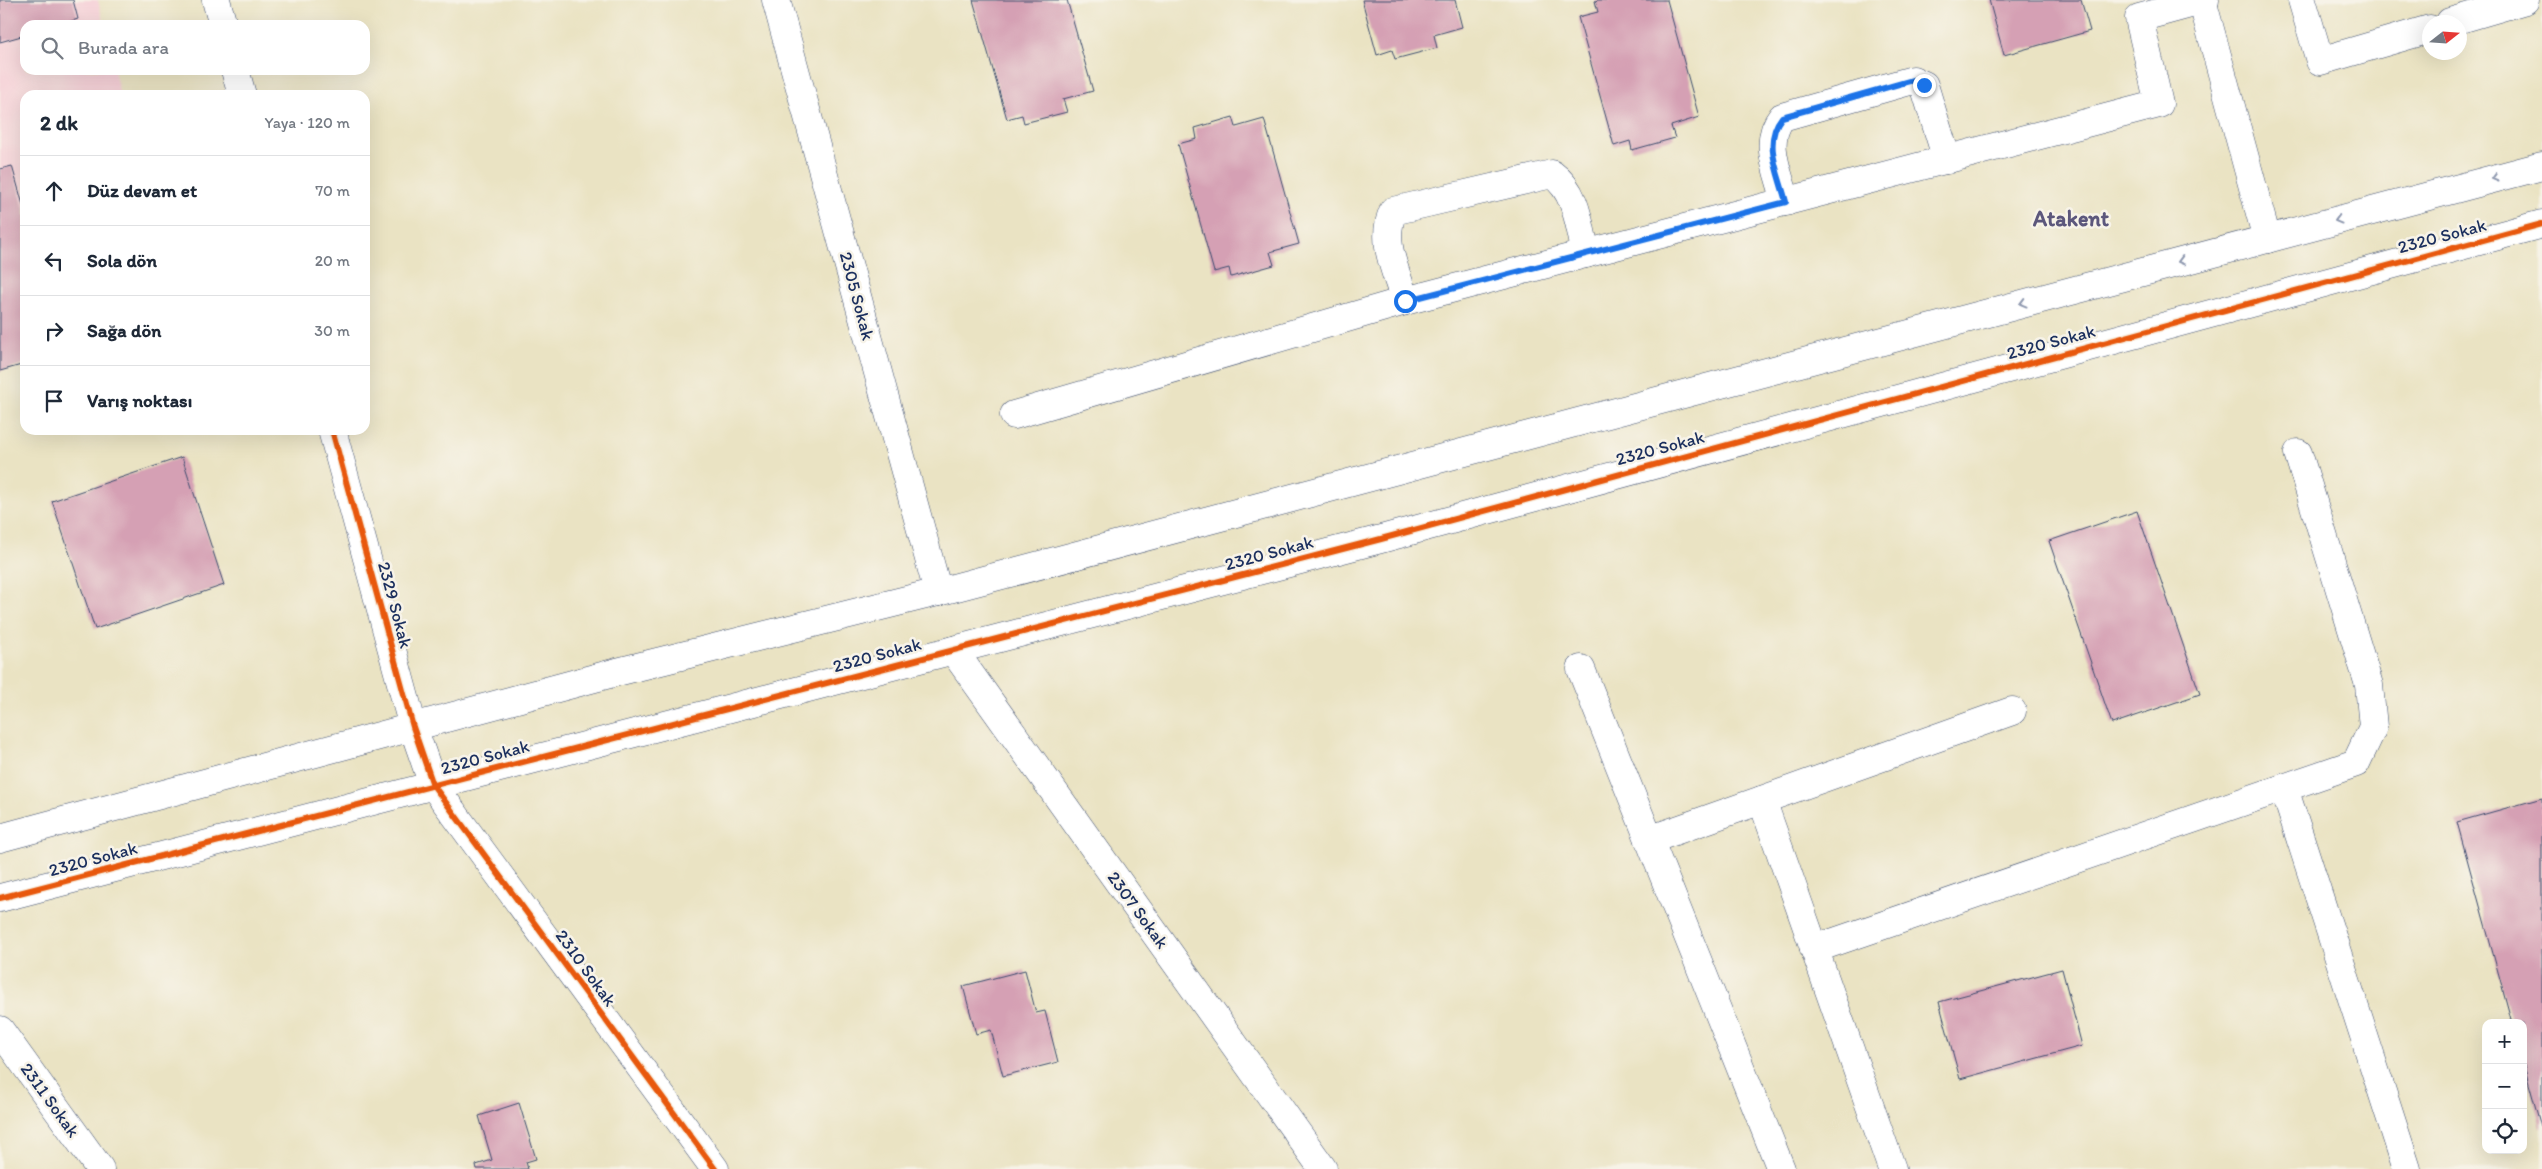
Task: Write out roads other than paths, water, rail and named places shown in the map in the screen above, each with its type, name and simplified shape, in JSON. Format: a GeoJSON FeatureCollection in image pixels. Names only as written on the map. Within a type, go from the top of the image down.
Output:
{"type":"FeatureCollection","features":[{"type":"Feature","properties":{"kind":"street"},"geometry":{"type":"LineString","coordinates":[[216,0],[222,20]]}},
{"type":"Feature","properties":{"kind":"street","name":"2305 Sokak"},"geometry":{"type":"LineString","coordinates":[[776,0],[938,592]]}},
{"type":"Feature","properties":{"kind":"street"},"geometry":{"type":"LineString","coordinates":[[1014,415],[1405,301],[2159,104],[2139,18],[2203,0],[2267,238]]}},
{"type":"Feature","properties":{"kind":"street"},"geometry":{"type":"LineString","coordinates":[[2302,0],[2320,61],[2422,30]]}},
{"type":"Feature","properties":{"kind":"street"},"geometry":{"type":"LineString","coordinates":[[2467,17],[2525,0]]}},
{"type":"Feature","properties":{"kind":"street"},"geometry":{"type":"LineString","coordinates":[[236,75],[241,90]]}},
{"type":"Feature","properties":{"kind":"street"},"geometry":{"type":"LineString","coordinates":[[1786,202],[1771,141],[1774,127],[1782,117],[1913,80],[1924,85],[1947,160]]}},
{"type":"Feature","properties":{"kind":"street"},"geometry":{"type":"LineString","coordinates":[[0,838],[617,672],[938,592],[2542,166]]}},
{"type":"Feature","properties":{"kind":"street"},"geometry":{"type":"LineString","coordinates":[[1405,301],[1387,242],[1387,225],[1394,211],[1552,174],[1564,182],[1571,194],[1586,254]]}},
{"type":"Feature","properties":{"kind":"street","name":"2320 Sokak"},"geometry":{"type":"LineString","coordinates":[[0,898],[1381,540],[2542,224]]}},
{"type":"Feature","properties":{"kind":"street","name":"2329 Sokak"},"geometry":{"type":"LineString","coordinates":[[333,435],[412,727],[433,786]]}},
{"type":"Feature","properties":{"kind":"street"},"geometry":{"type":"LineString","coordinates":[[1814,949],[2356,763],[2373,727],[2369,685],[2298,453]]}},
{"type":"Feature","properties":{"kind":"street","name":"2307 Sokak"},"geometry":{"type":"LineString","coordinates":[[953,650],[1324,1169]]}},
{"type":"Feature","properties":{"kind":"street"},"geometry":{"type":"LineString","coordinates":[[1581,669],[1781,1169]]}},
{"type":"Feature","properties":{"kind":"street"},"geometry":{"type":"LineString","coordinates":[[1649,840],[2012,711]]}},
{"type":"Feature","properties":{"kind":"street","name":"2310 Sokak"},"geometry":{"type":"LineString","coordinates":[[433,786],[715,1169]]}},
{"type":"Feature","properties":{"kind":"street"},"geometry":{"type":"LineString","coordinates":[[2284,788],[2407,1169]]}},
{"type":"Feature","properties":{"kind":"street"},"geometry":{"type":"LineString","coordinates":[[1762,800],[1892,1169]]}},
{"type":"Feature","properties":{"kind":"street","name":"2311 Sokak"},"geometry":{"type":"LineString","coordinates":[[0,1030],[100,1169]]}},
{"type":"Feature","properties":{"kind":"district","name":"Atakent"},"geometry":{"type":"Point","coordinates":[2071,218]}}]}
